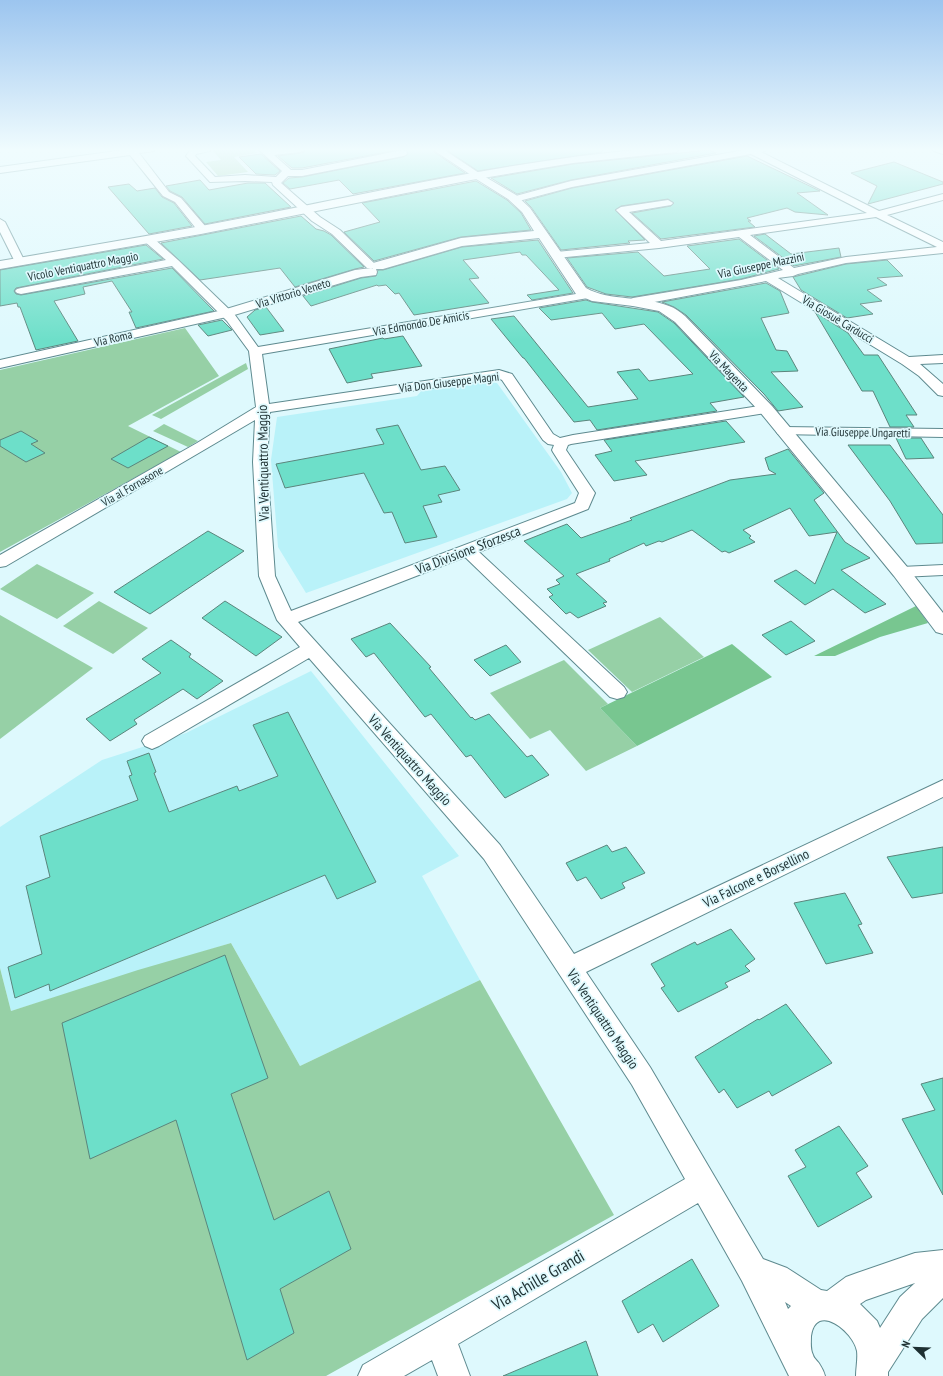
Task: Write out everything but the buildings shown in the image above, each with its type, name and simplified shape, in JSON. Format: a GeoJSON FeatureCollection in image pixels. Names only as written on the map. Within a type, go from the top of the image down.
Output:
{"type":"FeatureCollection","features":[{"type":"Feature","properties":{"kind":"street"},"geometry":{"type":"LineString","coordinates":[[189,213],[202,229]]}},
{"type":"Feature","properties":{"kind":"street"},"geometry":{"type":"LineString","coordinates":[[0,265],[202,229],[279,213]]}},
{"type":"Feature","properties":{"kind":"street"},"geometry":{"type":"LineString","coordinates":[[310,213],[336,232],[374,269]]}},
{"type":"Feature","properties":{"kind":"street"},"geometry":{"type":"LineString","coordinates":[[528,213],[581,291],[588,295]]}},
{"type":"Feature","properties":{"kind":"street"},"geometry":{"type":"LineString","coordinates":[[625,213],[659,244]]}},
{"type":"Feature","properties":{"kind":"street"},"geometry":{"type":"LineString","coordinates":[[556,255],[659,244],[881,213]]}},
{"type":"Feature","properties":{"kind":"street"},"geometry":{"type":"LineString","coordinates":[[878,214],[943,246]]}},
{"type":"Feature","properties":{"kind":"street"},"geometry":{"type":"LineString","coordinates":[[0,222],[20,262]]}},
{"type":"Feature","properties":{"kind":"street"},"geometry":{"type":"LineString","coordinates":[[741,233],[793,273]]}},
{"type":"Feature","properties":{"kind":"street","name":"Via Vittorio Veneto"},"geometry":{"type":"LineString","coordinates":[[226,313],[461,242],[543,234]]}},
{"type":"Feature","properties":{"kind":"street","name":"Via Ventiquattro Maggio"},"geometry":{"type":"LineString","coordinates":[[148,239],[174,262],[226,313],[255,351],[263,409],[260,462],[267,576],[286,620],[492,852],[641,1076],[753,1270],[804,1370]]}},
{"type":"Feature","properties":{"kind":"street","name":"Via Giuseppe Mazzini"},"geometry":{"type":"LineString","coordinates":[[633,302],[769,278],[846,260],[943,250]]}},
{"type":"Feature","properties":{"kind":"street","name":"Vicolo Ventiquattro Maggio"},"geometry":{"type":"LineString","coordinates":[[20,291],[174,262]]}},
{"type":"Feature","properties":{"kind":"street","name":"Via Giosuè Carducci"},"geometry":{"type":"LineString","coordinates":[[769,278],[907,361],[924,373],[943,392]]}},
{"type":"Feature","properties":{"kind":"street","name":"Via Magenta"},"geometry":{"type":"LineString","coordinates":[[588,295],[598,298],[633,302],[662,308],[674,314],[766,409],[901,572],[943,627]]}},
{"type":"Feature","properties":{"kind":"street","name":"Via Edmondo De Amicis"},"geometry":{"type":"LineString","coordinates":[[255,351],[588,295]]}},
{"type":"Feature","properties":{"kind":"street","name":"Via Roma"},"geometry":{"type":"LineString","coordinates":[[0,364],[226,313]]}},
{"type":"Feature","properties":{"kind":"street"},"geometry":{"type":"LineString","coordinates":[[907,361],[943,359]]}},
{"type":"Feature","properties":{"kind":"street","name":"Via Don Giuseppe Magni"},"geometry":{"type":"LineString","coordinates":[[263,409],[499,374],[507,377],[548,437],[553,441],[562,443]]}},
{"type":"Feature","properties":{"kind":"street","name":"Via al Fornasone"},"geometry":{"type":"LineString","coordinates":[[0,562],[189,454],[263,409]]}},
{"type":"Feature","properties":{"kind":"street"},"geometry":{"type":"LineString","coordinates":[[562,443],[573,439],[766,409]]}},
{"type":"Feature","properties":{"kind":"street","name":"Via Giuseppe Ungaretti"},"geometry":{"type":"LineString","coordinates":[[783,431],[943,433]]}},
{"type":"Feature","properties":{"kind":"street","name":"Via Divisione Sforzesca"},"geometry":{"type":"LineString","coordinates":[[286,620],[582,506],[587,493],[559,450],[562,443]]}},
{"type":"Feature","properties":{"kind":"street"},"geometry":{"type":"LineString","coordinates":[[467,550],[617,692]]}},
{"type":"Feature","properties":{"kind":"street"},"geometry":{"type":"LineString","coordinates":[[901,572],[943,570]]}},
{"type":"Feature","properties":{"kind":"street"},"geometry":{"type":"LineString","coordinates":[[152,741],[311,649]]}},
{"type":"Feature","properties":{"kind":"street","name":"Via Falcone e Borsellino"},"geometry":{"type":"LineString","coordinates":[[570,968],[943,788]]}},
{"type":"Feature","properties":{"kind":"street","name":"Via Achille Grandi"},"geometry":{"type":"LineString","coordinates":[[374,1376],[703,1184]]}},
{"type":"Feature","properties":{"kind":"street","name":"Via Ventiquattro Maggio"},"geometry":{"type":"LineString","coordinates":[[804,1370],[795,1334],[802,1316],[807,1310],[825,1305],[857,1288],[915,1268],[943,1265]]}},
{"type":"Feature","properties":{"kind":"street"},"geometry":{"type":"LineString","coordinates":[[753,1270],[776,1279],[825,1305],[852,1315],[861,1325],[871,1342],[873,1370]]}},
{"type":"Feature","properties":{"kind":"street"},"geometry":{"type":"LineString","coordinates":[[873,1370],[911,1308],[943,1277]]}},
{"type":"Feature","properties":{"kind":"street"},"geometry":{"type":"LineString","coordinates":[[440,1337],[454,1376]]}},
{"type":"Feature","properties":{"kind":"shaded area"},"geometry":{"type":"Polygon","coordinates":[[[487,381],[497,383],[561,472],[572,493],[567,499],[306,593],[278,547],[271,460],[277,417],[417,396],[422,390],[487,381]]]}},
{"type":"Feature","properties":{"kind":"shaded area"},"geometry":{"type":"Polygon","coordinates":[[[311,671],[459,856],[422,876],[480,980],[300,1066],[231,943],[11,1011],[0,968],[0,827],[102,760],[186,733],[311,671]]]}},
{"type":"Feature","properties":{"kind":"green space"},"geometry":{"type":"Polygon","coordinates":[[[185,328],[219,376],[128,426],[181,452],[0,552],[0,370],[185,328]]]}},
{"type":"Feature","properties":{"kind":"green space"},"geometry":{"type":"Polygon","coordinates":[[[246,363],[248,369],[161,419],[152,415],[246,363]]]}},
{"type":"Feature","properties":{"kind":"green space"},"geometry":{"type":"Polygon","coordinates":[[[164,424],[198,441],[188,447],[153,431],[164,424]]]}},
{"type":"Feature","properties":{"kind":"green space"},"geometry":{"type":"Polygon","coordinates":[[[37,564],[94,593],[57,619],[0,589],[37,564]]]}},
{"type":"Feature","properties":{"kind":"green space"},"geometry":{"type":"Polygon","coordinates":[[[99,601],[148,628],[113,654],[63,626],[99,601]]]}},
{"type":"Feature","properties":{"kind":"green space"},"geometry":{"type":"Polygon","coordinates":[[[916,606],[928,623],[880,637],[835,656],[814,656],[916,606]]]}},
{"type":"Feature","properties":{"kind":"green space"},"geometry":{"type":"Polygon","coordinates":[[[0,615],[93,668],[0,739],[0,615]]]}},
{"type":"Feature","properties":{"kind":"green space"},"geometry":{"type":"Polygon","coordinates":[[[660,617],[704,657],[632,692],[588,650],[660,617]]]}},
{"type":"Feature","properties":{"kind":"green space"},"geometry":{"type":"Polygon","coordinates":[[[732,644],[772,677],[637,746],[600,708],[732,644]]]}},
{"type":"Feature","properties":{"kind":"green space"},"geometry":{"type":"Polygon","coordinates":[[[564,660],[608,704],[600,708],[637,746],[586,771],[550,730],[530,739],[490,693],[564,660]]]}},
{"type":"Feature","properties":{"kind":"green space"},"geometry":{"type":"Polygon","coordinates":[[[231,943],[300,1066],[480,980],[614,1215],[326,1376],[0,1376],[0,968],[11,1011],[138,970],[231,943]]]}}]}
